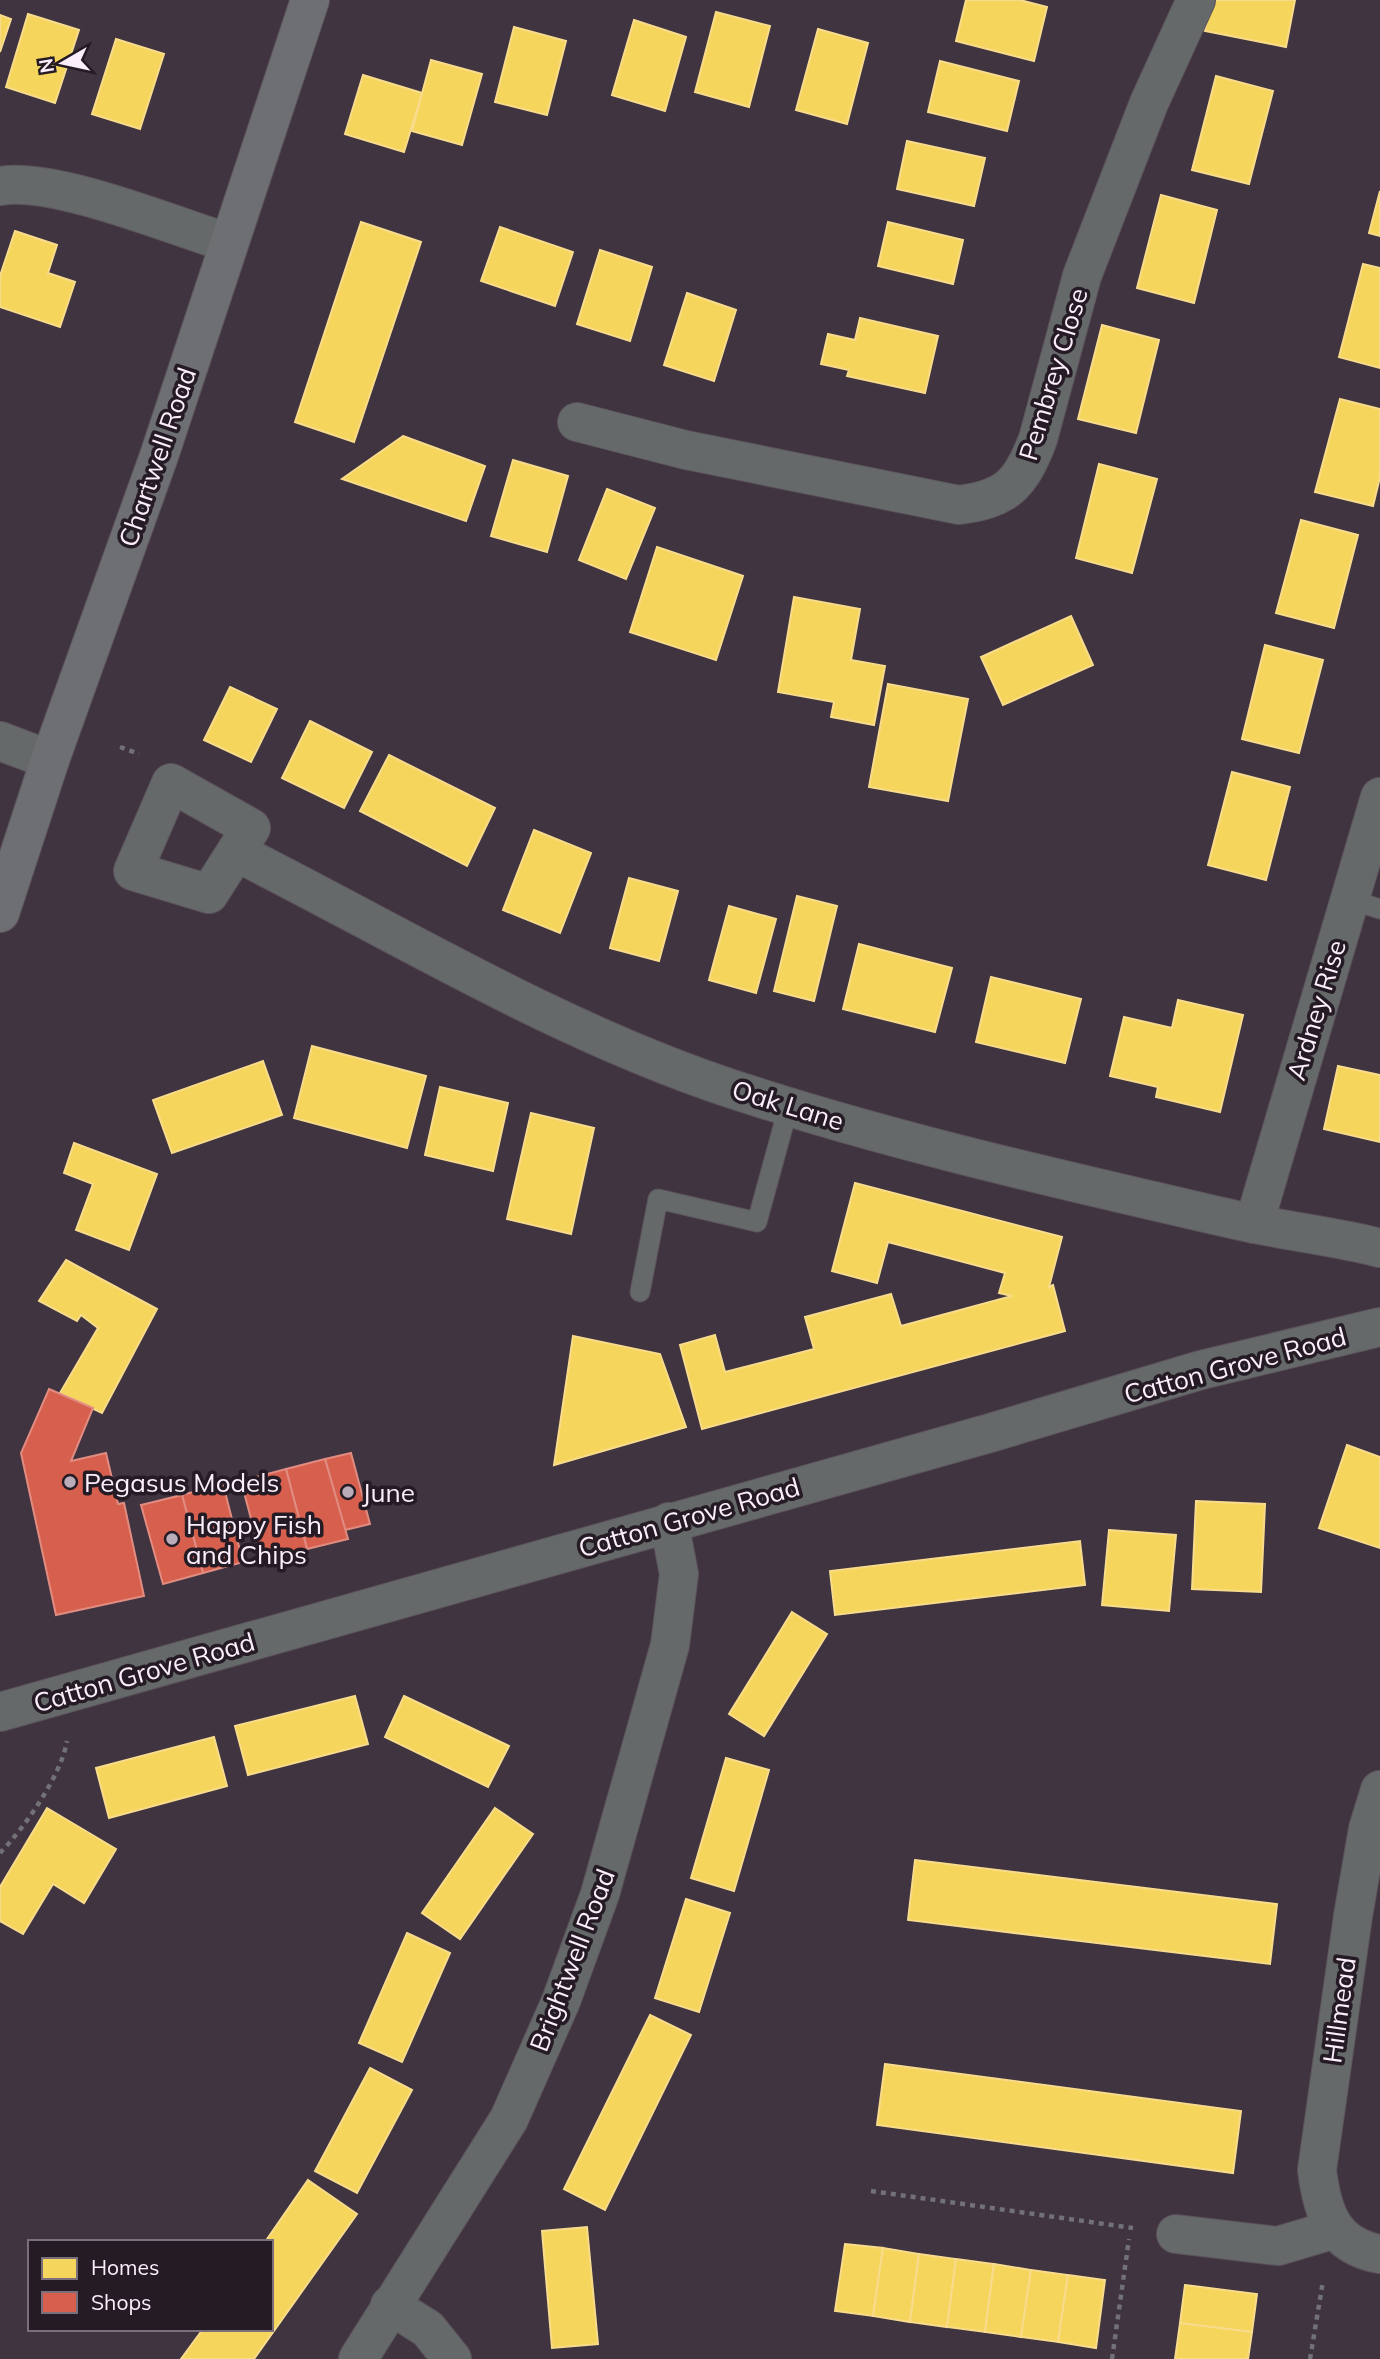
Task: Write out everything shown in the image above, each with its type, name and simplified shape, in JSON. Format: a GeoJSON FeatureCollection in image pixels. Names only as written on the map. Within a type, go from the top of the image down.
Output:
{"type":"FeatureCollection","features":[{"type":"Feature","properties":{"kind":"highway","name":"Chartwell Road"},"geometry":{"type":"LineString","coordinates":[[0,913],[50,760],[159,456],[310,0]]}},
{"type":"Feature","properties":{"kind":"street","name":"Pembrey Close"},"geometry":{"type":"LineString","coordinates":[[577,422],[686,450],[959,505],[988,501],[1013,486],[1028,465],[1038,439],[1082,276],[1149,103],[1196,0]]}},
{"type":"Feature","properties":{"kind":"street"},"geometry":{"type":"LineString","coordinates":[[0,186],[38,186],[66,192],[229,243]]}},
{"type":"Feature","properties":{"kind":"street"},"geometry":{"type":"LineString","coordinates":[[0,741],[50,760]]}},
{"type":"Feature","properties":{"kind":"street","name":"Ardney Rise"},"geometry":{"type":"LineString","coordinates":[[1254,1224],[1364,904],[1380,797]]}},
{"type":"Feature","properties":{"kind":"street","name":"Oak Lane"},"geometry":{"type":"LineString","coordinates":[[236,852],[373,921],[485,984],[628,1051],[789,1105],[978,1161],[1254,1224],[1380,1248]]}},
{"type":"Feature","properties":{"kind":"street","name":"Catton Grove Road"},"geometry":{"type":"LineString","coordinates":[[0,1712],[990,1433],[1201,1370],[1380,1327]]}},
{"type":"Feature","properties":{"kind":"street","name":"Brightwell Road"},"geometry":{"type":"LineString","coordinates":[[358,2359],[509,2119],[561,2001],[600,1894],[670,1645],[679,1574],[669,1522]]}},
{"type":"Feature","properties":{"kind":"street","name":"Hillmead"},"geometry":{"type":"LineString","coordinates":[[1380,1790],[1368,1829],[1355,1903],[1317,2169],[1321,2201],[1335,2229],[1351,2246],[1380,2254]]}},
{"type":"Feature","properties":{"kind":"street"},"geometry":{"type":"LineString","coordinates":[[1176,2234],[1278,2246],[1335,2229]]}},
{"type":"Feature","properties":{"kind":"street"},"geometry":{"type":"LineString","coordinates":[[390,2305],[428,2329],[452,2359]]}},
{"type":"Feature","properties":{"kind":"lane"},"geometry":{"type":"LineString","coordinates":[[640,1292],[658,1199],[757,1222],[789,1105]]}},
{"type":"Feature","properties":{"kind":"path"},"geometry":{"type":"LineString","coordinates":[[120,747],[139,754]]}},
{"type":"Feature","properties":{"kind":"path"},"geometry":{"type":"LineString","coordinates":[[0,1853],[50,1783],[65,1753],[69,1731]]}},
{"type":"Feature","properties":{"kind":"path"},"geometry":{"type":"LineString","coordinates":[[871,2191],[1131,2228],[1112,2359]]}},
{"type":"Feature","properties":{"kind":"path"},"geometry":{"type":"LineString","coordinates":[[1310,2359],[1316,2313],[1335,2229]]}},
{"type":"Feature","properties":{"kind":"building: Homes"},"geometry":{"type":"Polygon","coordinates":[[[966,0],[1020,0],[1047,7],[1034,61],[956,41],[966,0]]]}},
{"type":"Feature","properties":{"kind":"building: Homes"},"geometry":{"type":"Polygon","coordinates":[[[1211,0],[1295,0],[1286,47],[1205,31],[1211,0]]]}},
{"type":"Feature","properties":{"kind":"building: Homes"},"geometry":{"type":"Polygon","coordinates":[[[716,12],[770,26],[749,107],[695,92],[716,12]]]}},
{"type":"Feature","properties":{"kind":"building: Homes"},"geometry":{"type":"Polygon","coordinates":[[[28,14],[79,30],[55,103],[6,87],[28,14]]]}},
{"type":"Feature","properties":{"kind":"building: Homes"},"geometry":{"type":"Polygon","coordinates":[[[0,15],[11,19],[0,52],[0,15]]]}},
{"type":"Feature","properties":{"kind":"building: Homes"},"geometry":{"type":"Polygon","coordinates":[[[634,20],[686,37],[665,111],[612,95],[634,20]]]}},
{"type":"Feature","properties":{"kind":"building: Homes"},"geometry":{"type":"Polygon","coordinates":[[[514,27],[566,41],[547,115],[495,102],[514,27]]]}},
{"type":"Feature","properties":{"kind":"building: Homes"},"geometry":{"type":"Polygon","coordinates":[[[818,29],[868,43],[847,124],[796,110],[818,29]]]}},
{"type":"Feature","properties":{"kind":"building: Homes"},"geometry":{"type":"Polygon","coordinates":[[[116,39],[164,54],[140,129],[92,114],[116,39]]]}},
{"type":"Feature","properties":{"kind":"building: Homes"},"geometry":{"type":"Polygon","coordinates":[[[431,60],[482,74],[462,145],[412,131],[431,60]]]}},
{"type":"Feature","properties":{"kind":"building: Homes"},"geometry":{"type":"Polygon","coordinates":[[[940,61],[1019,81],[1007,131],[928,112],[940,61]]]}},
{"type":"Feature","properties":{"kind":"building: Homes"},"geometry":{"type":"Polygon","coordinates":[[[363,75],[422,93],[404,152],[345,134],[363,75]]]}},
{"type":"Feature","properties":{"kind":"building: Homes"},"geometry":{"type":"Polygon","coordinates":[[[1216,76],[1273,91],[1249,184],[1192,170],[1216,76]]]}},
{"type":"Feature","properties":{"kind":"building: Homes"},"geometry":{"type":"Polygon","coordinates":[[[907,141],[985,158],[974,206],[897,189],[907,141]]]}},
{"type":"Feature","properties":{"kind":"building: Homes"},"geometry":{"type":"Polygon","coordinates":[[[1380,191],[1380,236],[1369,233],[1380,191]]]}},
{"type":"Feature","properties":{"kind":"building: Homes"},"geometry":{"type":"Polygon","coordinates":[[[1161,195],[1217,210],[1194,303],[1137,288],[1161,195]]]}},
{"type":"Feature","properties":{"kind":"building: Homes"},"geometry":{"type":"Polygon","coordinates":[[[361,222],[421,242],[354,442],[295,422],[361,222]]]}},
{"type":"Feature","properties":{"kind":"building: Homes"},"geometry":{"type":"Polygon","coordinates":[[[888,222],[963,240],[953,284],[878,266],[888,222]]]}},
{"type":"Feature","properties":{"kind":"building: Homes"},"geometry":{"type":"Polygon","coordinates":[[[500,227],[573,252],[555,306],[481,281],[500,227]]]}},
{"type":"Feature","properties":{"kind":"building: Homes"},"geometry":{"type":"Polygon","coordinates":[[[15,231],[57,245],[48,273],[75,282],[60,327],[0,307],[0,276],[15,231]]]}},
{"type":"Feature","properties":{"kind":"building: Homes"},"geometry":{"type":"Polygon","coordinates":[[[600,250],[652,267],[630,341],[577,324],[600,250]]]}},
{"type":"Feature","properties":{"kind":"building: Homes"},"geometry":{"type":"Polygon","coordinates":[[[1363,264],[1380,268],[1380,368],[1339,357],[1363,264]]]}},
{"type":"Feature","properties":{"kind":"building: Homes"},"geometry":{"type":"Polygon","coordinates":[[[687,293],[736,310],[714,381],[664,365],[687,293]]]}},
{"type":"Feature","properties":{"kind":"building: Homes"},"geometry":{"type":"Polygon","coordinates":[[[860,318],[938,336],[925,393],[847,376],[849,370],[821,364],[828,334],[855,340],[860,318]]]}},
{"type":"Feature","properties":{"kind":"building: Homes"},"geometry":{"type":"Polygon","coordinates":[[[1102,325],[1159,340],[1136,433],[1078,419],[1102,325]]]}},
{"type":"Feature","properties":{"kind":"building: Homes"},"geometry":{"type":"Polygon","coordinates":[[[1340,399],[1380,409],[1380,477],[1373,506],[1315,492],[1340,399]]]}},
{"type":"Feature","properties":{"kind":"building: Homes"},"geometry":{"type":"Polygon","coordinates":[[[403,436],[485,466],[466,521],[342,479],[403,436]]]}},
{"type":"Feature","properties":{"kind":"building: Homes"},"geometry":{"type":"Polygon","coordinates":[[[513,460],[568,476],[547,552],[491,536],[513,460]]]}},
{"type":"Feature","properties":{"kind":"building: Homes"},"geometry":{"type":"Polygon","coordinates":[[[1099,464],[1157,479],[1132,573],[1076,558],[1099,464]]]}},
{"type":"Feature","properties":{"kind":"building: Homes"},"geometry":{"type":"Polygon","coordinates":[[[607,489],[655,508],[626,579],[579,560],[607,489]]]}},
{"type":"Feature","properties":{"kind":"building: Homes"},"geometry":{"type":"Polygon","coordinates":[[[1301,520],[1358,535],[1334,628],[1276,613],[1301,520]]]}},
{"type":"Feature","properties":{"kind":"building: Homes"},"geometry":{"type":"Polygon","coordinates":[[[657,547],[743,576],[716,660],[630,632],[657,547]]]}},
{"type":"Feature","properties":{"kind":"building: Homes"},"geometry":{"type":"Polygon","coordinates":[[[794,597],[860,609],[851,660],[885,666],[874,725],[831,717],[834,702],[778,692],[794,597]]]}},
{"type":"Feature","properties":{"kind":"building: Homes"},"geometry":{"type":"Polygon","coordinates":[[[1071,616],[1093,665],[1003,705],[981,657],[1071,616]]]}},
{"type":"Feature","properties":{"kind":"building: Homes"},"geometry":{"type":"Polygon","coordinates":[[[1265,645],[1323,660],[1299,753],[1242,739],[1265,645]]]}},
{"type":"Feature","properties":{"kind":"building: Homes"},"geometry":{"type":"Polygon","coordinates":[[[888,684],[968,699],[948,801],[869,787],[888,684]]]}},
{"type":"Feature","properties":{"kind":"building: Homes"},"geometry":{"type":"Polygon","coordinates":[[[230,687],[277,709],[251,762],[204,740],[230,687]]]}},
{"type":"Feature","properties":{"kind":"building: Homes"},"geometry":{"type":"Polygon","coordinates":[[[310,721],[372,752],[344,808],[282,778],[310,721]]]}},
{"type":"Feature","properties":{"kind":"building: Homes"},"geometry":{"type":"Polygon","coordinates":[[[389,755],[495,808],[467,866],[360,811],[389,755]]]}},
{"type":"Feature","properties":{"kind":"building: Homes"},"geometry":{"type":"Polygon","coordinates":[[[1232,772],[1290,787],[1266,880],[1208,865],[1232,772]]]}},
{"type":"Feature","properties":{"kind":"building: Homes"},"geometry":{"type":"Polygon","coordinates":[[[534,830],[591,853],[560,933],[503,910],[534,830]]]}},
{"type":"Feature","properties":{"kind":"building: Homes"},"geometry":{"type":"Polygon","coordinates":[[[629,878],[678,891],[659,961],[610,948],[629,878]]]}},
{"type":"Feature","properties":{"kind":"building: Homes"},"geometry":{"type":"Polygon","coordinates":[[[797,896],[837,906],[814,1001],[774,991],[797,896]]]}},
{"type":"Feature","properties":{"kind":"building: Homes"},"geometry":{"type":"Polygon","coordinates":[[[729,906],[776,919],[756,993],[709,980],[729,906]]]}},
{"type":"Feature","properties":{"kind":"building: Homes"},"geometry":{"type":"Polygon","coordinates":[[[859,944],[952,968],[935,1032],[843,1009],[859,944]]]}},
{"type":"Feature","properties":{"kind":"building: Homes"},"geometry":{"type":"Polygon","coordinates":[[[991,977],[1081,999],[1065,1063],[976,1042],[991,977]]]}},
{"type":"Feature","properties":{"kind":"building: Homes"},"geometry":{"type":"Polygon","coordinates":[[[1178,1000],[1243,1015],[1220,1112],[1156,1097],[1158,1087],[1110,1076],[1124,1017],[1172,1028],[1178,1000]]]}},
{"type":"Feature","properties":{"kind":"building: Homes"},"geometry":{"type":"Polygon","coordinates":[[[312,1046],[426,1076],[407,1148],[294,1118],[312,1046]]]}},
{"type":"Feature","properties":{"kind":"building: Homes"},"geometry":{"type":"Polygon","coordinates":[[[263,1061],[282,1115],[172,1153],[153,1100],[263,1061]]]}},
{"type":"Feature","properties":{"kind":"building: Homes"},"geometry":{"type":"Polygon","coordinates":[[[1338,1066],[1380,1075],[1380,1142],[1324,1129],[1338,1066]]]}},
{"type":"Feature","properties":{"kind":"building: Homes"},"geometry":{"type":"Polygon","coordinates":[[[440,1087],[508,1103],[493,1171],[425,1155],[440,1087]]]}},
{"type":"Feature","properties":{"kind":"building: Homes"},"geometry":{"type":"Polygon","coordinates":[[[531,1113],[594,1128],[571,1234],[507,1219],[531,1113]]]}},
{"type":"Feature","properties":{"kind":"building: Homes"},"geometry":{"type":"Polygon","coordinates":[[[74,1143],[157,1174],[129,1250],[76,1230],[93,1184],[64,1173],[74,1143]]]}},
{"type":"Feature","properties":{"kind":"building: Homes"},"geometry":{"type":"Polygon","coordinates":[[[855,1183],[1062,1237],[1049,1287],[1053,1285],[1065,1331],[702,1429],[680,1345],[715,1335],[725,1372],[814,1349],[805,1317],[891,1294],[901,1326],[1012,1296],[999,1293],[1005,1273],[888,1242],[877,1283],[832,1271],[855,1183]]]}},
{"type":"Feature","properties":{"kind":"building: Homes"},"geometry":{"type":"Polygon","coordinates":[[[66,1260],[157,1309],[102,1413],[60,1393],[98,1328],[81,1315],[77,1321],[39,1301],[66,1260]]]}},
{"type":"Feature","properties":{"kind":"building: Homes"},"geometry":{"type":"Polygon","coordinates":[[[573,1336],[660,1354],[686,1427],[554,1465],[573,1336]]]}},
{"type":"Feature","properties":{"kind":"building: Homes"},"geometry":{"type":"Polygon","coordinates":[[[1347,1445],[1380,1457],[1380,1548],[1319,1528],[1347,1445]]]}},
{"type":"Feature","properties":{"kind":"building: Homes"},"geometry":{"type":"Polygon","coordinates":[[[1196,1501],[1265,1504],[1261,1592],[1192,1589],[1196,1501]]]}},
{"type":"Feature","properties":{"kind":"building: Homes"},"geometry":{"type":"Polygon","coordinates":[[[1109,1530],[1176,1535],[1169,1611],[1102,1605],[1109,1530]]]}},
{"type":"Feature","properties":{"kind":"building: Homes"},"geometry":{"type":"Polygon","coordinates":[[[1080,1541],[1085,1585],[835,1615],[830,1571],[1080,1541]]]}},
{"type":"Feature","properties":{"kind":"building: Homes"},"geometry":{"type":"Polygon","coordinates":[[[792,1612],[827,1634],[764,1736],[729,1714],[792,1612]]]}},
{"type":"Feature","properties":{"kind":"building: Homes"},"geometry":{"type":"Polygon","coordinates":[[[355,1696],[368,1744],[248,1775],[235,1726],[355,1696]]]}},
{"type":"Feature","properties":{"kind":"building: Homes"},"geometry":{"type":"Polygon","coordinates":[[[404,1696],[509,1746],[488,1787],[385,1737],[404,1696]]]}},
{"type":"Feature","properties":{"kind":"building: Homes"},"geometry":{"type":"Polygon","coordinates":[[[214,1737],[227,1786],[109,1818],[96,1768],[214,1737]]]}},
{"type":"Feature","properties":{"kind":"building: Homes"},"geometry":{"type":"Polygon","coordinates":[[[726,1758],[769,1770],[734,1891],[691,1878],[726,1758]]]}},
{"type":"Feature","properties":{"kind":"building: Homes"},"geometry":{"type":"Polygon","coordinates":[[[47,1808],[116,1849],[84,1903],[53,1884],[23,1934],[0,1921],[0,1887],[47,1808]]]}},
{"type":"Feature","properties":{"kind":"building: Homes"},"geometry":{"type":"Polygon","coordinates":[[[495,1808],[533,1834],[460,1939],[422,1913],[495,1808]]]}},
{"type":"Feature","properties":{"kind":"building: Homes"},"geometry":{"type":"Polygon","coordinates":[[[915,1860],[1277,1904],[1270,1964],[908,1920],[915,1860]]]}},
{"type":"Feature","properties":{"kind":"building: Homes"},"geometry":{"type":"Polygon","coordinates":[[[686,1899],[730,1913],[699,2012],[655,1998],[686,1899]]]}},
{"type":"Feature","properties":{"kind":"building: Homes"},"geometry":{"type":"Polygon","coordinates":[[[407,1933],[450,1953],[402,2062],[359,2043],[407,1933]]]}},
{"type":"Feature","properties":{"kind":"building: Homes"},"geometry":{"type":"Polygon","coordinates":[[[650,2015],[691,2035],[605,2210],[564,2189],[650,2015]]]}},
{"type":"Feature","properties":{"kind":"building: Homes"},"geometry":{"type":"Polygon","coordinates":[[[885,2064],[1241,2111],[1233,2173],[877,2125],[885,2064]]]}},
{"type":"Feature","properties":{"kind":"building: Homes"},"geometry":{"type":"Polygon","coordinates":[[[370,2068],[412,2090],[357,2193],[315,2171],[370,2068]]]}},
{"type":"Feature","properties":{"kind":"building: Homes"},"geometry":{"type":"Polygon","coordinates":[[[308,2180],[357,2214],[254,2359],[181,2359],[202,2331],[273,2331],[273,2240],[266,2240],[308,2180]]]}},
{"type":"Feature","properties":{"kind":"building: Homes"},"geometry":{"type":"Polygon","coordinates":[[[587,2227],[598,2344],[552,2348],[542,2231],[587,2227]]]}},
{"type":"Feature","properties":{"kind":"building: Homes"},"geometry":{"type":"Polygon","coordinates":[[[845,2244],[883,2248],[873,2316],[835,2311],[845,2244]]]}},
{"type":"Feature","properties":{"kind":"building: Homes"},"geometry":{"type":"Polygon","coordinates":[[[883,2248],[919,2254],[910,2322],[873,2316],[883,2248]]]}},
{"type":"Feature","properties":{"kind":"building: Homes"},"geometry":{"type":"Polygon","coordinates":[[[919,2254],[956,2259],[947,2327],[910,2322],[919,2254]]]}},
{"type":"Feature","properties":{"kind":"building: Homes"},"geometry":{"type":"Polygon","coordinates":[[[956,2259],[994,2264],[985,2332],[947,2327],[956,2259]]]}},
{"type":"Feature","properties":{"kind":"building: Homes"},"geometry":{"type":"Polygon","coordinates":[[[994,2264],[1031,2270],[1021,2337],[985,2332],[994,2264]]]}},
{"type":"Feature","properties":{"kind":"building: Homes"},"geometry":{"type":"Polygon","coordinates":[[[1031,2270],[1068,2275],[1058,2342],[1021,2337],[1031,2270]]]}},
{"type":"Feature","properties":{"kind":"building: Homes"},"geometry":{"type":"Polygon","coordinates":[[[1068,2275],[1105,2280],[1096,2348],[1058,2342],[1068,2275]]]}},
{"type":"Feature","properties":{"kind":"building: Homes"},"geometry":{"type":"Polygon","coordinates":[[[1185,2285],[1257,2294],[1252,2332],[1180,2323],[1185,2285]]]}},
{"type":"Feature","properties":{"kind":"building: Homes"},"geometry":{"type":"Polygon","coordinates":[[[1180,2323],[1252,2332],[1248,2359],[1175,2359],[1180,2323]]]}},
{"type":"Feature","properties":{"kind":"building: Shops","name":"Pegasus Models"},"geometry":{"type":"Polygon","coordinates":[[[49,1389],[93,1408],[71,1461],[106,1453],[118,1504],[124,1503],[144,1596],[56,1615],[21,1453],[49,1389]]]}},
{"type":"Feature","properties":{"kind":"building: Shops","name":"June"},"geometry":{"type":"Polygon","coordinates":[[[351,1453],[370,1524],[345,1530],[325,1459],[351,1453]]]}},
{"type":"Feature","properties":{"kind":"building: Shops"},"geometry":{"type":"Polygon","coordinates":[[[325,1459],[348,1539],[307,1549],[286,1469],[325,1459]]]}},
{"type":"Feature","properties":{"kind":"building: Shops"},"geometry":{"type":"Polygon","coordinates":[[[286,1469],[307,1549],[262,1560],[241,1481],[286,1469]]]}},
{"type":"Feature","properties":{"kind":"building: Shops"},"geometry":{"type":"Polygon","coordinates":[[[223,1484],[243,1562],[203,1573],[182,1495],[223,1484]]]}},
{"type":"Feature","properties":{"kind":"building: Shops","name":"Happy Fish and Chips"},"geometry":{"type":"Polygon","coordinates":[[[182,1495],[203,1573],[163,1584],[141,1505],[182,1495]]]}},
{"type":"Feature","properties":{"kind":"place","name":"Pegasus Models"},"geometry":{"type":"Point","coordinates":[70,1482]}},
{"type":"Feature","properties":{"kind":"place","name":"June"},"geometry":{"type":"Point","coordinates":[348,1492]}},
{"type":"Feature","properties":{"kind":"place","name":"Happy Fish and Chips"},"geometry":{"type":"Point","coordinates":[172,1539]}}]}
